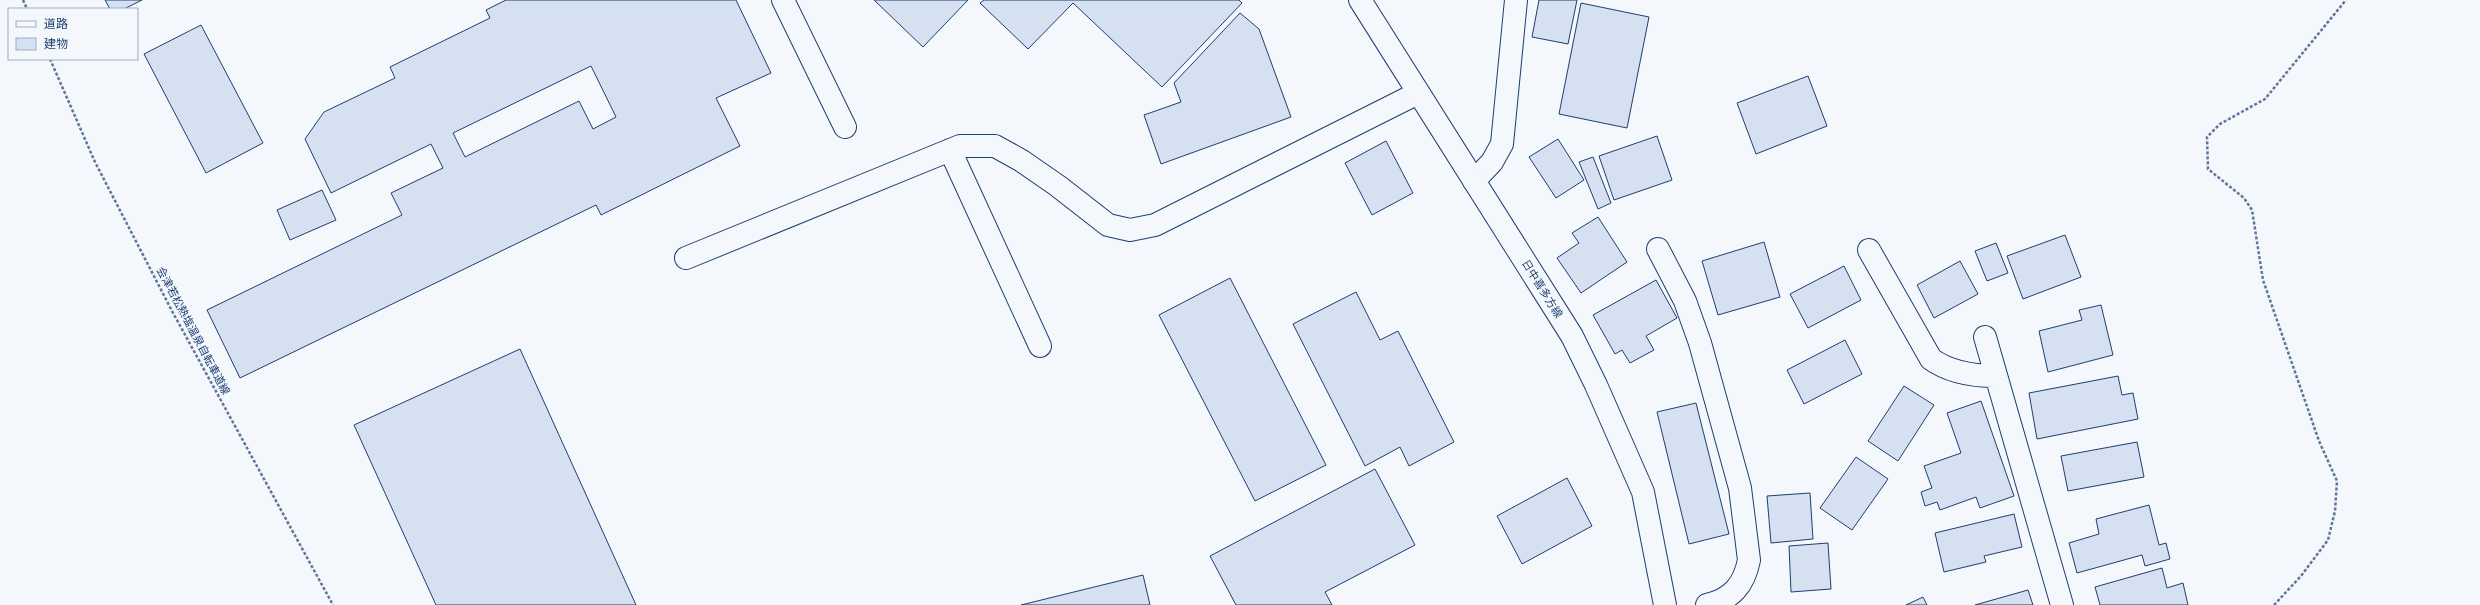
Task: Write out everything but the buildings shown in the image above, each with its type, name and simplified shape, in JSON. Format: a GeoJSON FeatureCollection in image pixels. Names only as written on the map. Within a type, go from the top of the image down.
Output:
{"type":"FeatureCollection","features":[{"type":"Feature","properties":{"kind":"street"},"geometry":{"type":"LineString","coordinates":[[783,0],[845,127]]}},
{"type":"Feature","properties":{"kind":"street","name":"日中喜多方線"},"geometry":{"type":"LineString","coordinates":[[1360,0],[1572,336],[1596,385],[1642,492],[1665,605]]}},
{"type":"Feature","properties":{"kind":"street"},"geometry":{"type":"LineString","coordinates":[[1474,181],[1492,162],[1502,144],[1516,0]]}},
{"type":"Feature","properties":{"kind":"street"},"geometry":{"type":"LineString","coordinates":[[686,258],[960,146],[995,146],[1022,161],[1058,186],[1108,225],[1130,230],[1155,226],[1418,93]]}},
{"type":"Feature","properties":{"kind":"street"},"geometry":{"type":"LineString","coordinates":[[950,150],[1040,346]]}},
{"type":"Feature","properties":{"kind":"street"},"geometry":{"type":"LineString","coordinates":[[1658,249],[1686,301],[1698,336],[1740,488],[1749,560],[1747,571],[1738,589],[1727,598],[1707,605]]}},
{"type":"Feature","properties":{"kind":"street"},"geometry":{"type":"LineString","coordinates":[[1869,250],[1931,359],[1942,367],[1977,376],[1996,376]]}},
{"type":"Feature","properties":{"kind":"street"},"geometry":{"type":"LineString","coordinates":[[1985,337],[2062,605]]}},
{"type":"Feature","properties":{"kind":"path"},"geometry":{"type":"LineString","coordinates":[[2274,605],[2301,576],[2328,540],[2335,511],[2337,481],[2319,441],[2263,280],[2252,210],[2244,198],[2208,169],[2207,137],[2220,124],[2265,99],[2346,0]]}},
{"type":"Feature","properties":{"kind":"path","name":"会津若松熱塩温泉自転車道線"},"geometry":{"type":"LineString","coordinates":[[50,60],[95,162],[168,304],[333,605]]}}]}
